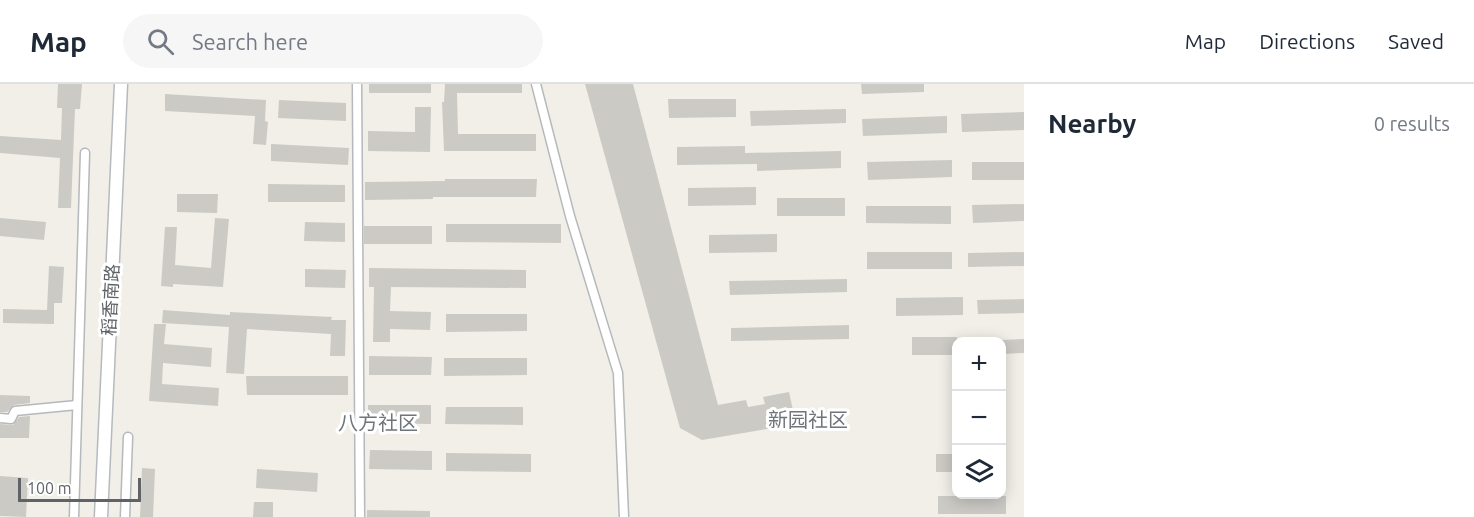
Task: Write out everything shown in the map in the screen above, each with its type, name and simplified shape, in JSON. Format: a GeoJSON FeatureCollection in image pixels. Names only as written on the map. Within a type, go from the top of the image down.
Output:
{"type":"FeatureCollection","features":[{"type":"Feature","properties":{"kind":"main road","name":"稻香南路"},"geometry":{"type":"LineString","coordinates":[[101,517],[121,84]]}},
{"type":"Feature","properties":{"kind":"street"},"geometry":{"type":"LineString","coordinates":[[357,84],[360,517]]}},
{"type":"Feature","properties":{"kind":"street"},"geometry":{"type":"LineString","coordinates":[[536,84],[570,216],[618,373],[624,517]]}},
{"type":"Feature","properties":{"kind":"street"},"geometry":{"type":"LineString","coordinates":[[74,517],[85,153]]}},
{"type":"Feature","properties":{"kind":"street"},"geometry":{"type":"LineString","coordinates":[[0,418],[11,419],[15,411],[78,405]]}},
{"type":"Feature","properties":{"kind":"street"},"geometry":{"type":"LineString","coordinates":[[125,517],[128,437]]}},
{"type":"Feature","properties":{"kind":"building"},"geometry":{"type":"Polygon","coordinates":[[[58,84],[82,84],[80,109],[75,109],[71,208],[58,208],[60,158],[0,153],[0,136],[61,140],[62,108],[57,108],[58,84]]]}},
{"type":"Feature","properties":{"kind":"building"},"geometry":{"type":"Polygon","coordinates":[[[369,84],[431,84],[431,93],[369,93],[369,84]]]}},
{"type":"Feature","properties":{"kind":"building"},"geometry":{"type":"Polygon","coordinates":[[[445,84],[522,84],[522,93],[457,93],[458,134],[536,134],[536,151],[444,151],[442,102],[444,102],[445,84]]]}},
{"type":"Feature","properties":{"kind":"building"},"geometry":{"type":"Polygon","coordinates":[[[585,84],[633,84],[718,405],[746,400],[748,407],[765,404],[763,397],[789,392],[796,424],[702,440],[680,428],[585,84]]]}},
{"type":"Feature","properties":{"kind":"building"},"geometry":{"type":"Polygon","coordinates":[[[861,84],[924,84],[924,92],[862,94],[861,84]]]}},
{"type":"Feature","properties":{"kind":"building"},"geometry":{"type":"Polygon","coordinates":[[[165,94],[266,100],[265,121],[268,122],[266,145],[253,144],[255,116],[165,111],[165,94]]]}},
{"type":"Feature","properties":{"kind":"building"},"geometry":{"type":"Polygon","coordinates":[[[668,99],[736,99],[736,117],[669,118],[668,99]]]}},
{"type":"Feature","properties":{"kind":"building"},"geometry":{"type":"Polygon","coordinates":[[[279,100],[346,103],[346,121],[278,118],[279,100]]]}},
{"type":"Feature","properties":{"kind":"building"},"geometry":{"type":"Polygon","coordinates":[[[415,107],[431,107],[430,152],[368,151],[368,131],[415,132],[415,107]]]}},
{"type":"Feature","properties":{"kind":"building"},"geometry":{"type":"Polygon","coordinates":[[[846,109],[846,123],[751,126],[750,111],[846,109]]]}},
{"type":"Feature","properties":{"kind":"building"},"geometry":{"type":"Polygon","coordinates":[[[1024,112],[1024,130],[962,132],[961,114],[1024,112]]]}},
{"type":"Feature","properties":{"kind":"building"},"geometry":{"type":"Polygon","coordinates":[[[947,116],[947,133],[863,136],[862,119],[947,116]]]}},
{"type":"Feature","properties":{"kind":"building"},"geometry":{"type":"Polygon","coordinates":[[[271,144],[349,148],[348,165],[271,161],[271,144]]]}},
{"type":"Feature","properties":{"kind":"building"},"geometry":{"type":"Polygon","coordinates":[[[745,146],[745,153],[841,151],[841,168],[757,171],[757,164],[677,165],[677,147],[745,146]]]}},
{"type":"Feature","properties":{"kind":"building"},"geometry":{"type":"Polygon","coordinates":[[[952,160],[952,177],[868,180],[867,162],[952,160]]]}},
{"type":"Feature","properties":{"kind":"building"},"geometry":{"type":"Polygon","coordinates":[[[972,162],[1024,162],[1024,180],[972,180],[972,162]]]}},
{"type":"Feature","properties":{"kind":"building"},"geometry":{"type":"Polygon","coordinates":[[[445,179],[537,179],[536,197],[433,197],[433,199],[365,200],[365,182],[445,181],[445,179]]]}},
{"type":"Feature","properties":{"kind":"building"},"geometry":{"type":"Polygon","coordinates":[[[268,184],[345,185],[345,202],[268,202],[268,184]]]}},
{"type":"Feature","properties":{"kind":"building"},"geometry":{"type":"Polygon","coordinates":[[[756,187],[756,205],[688,206],[688,188],[756,187]]]}},
{"type":"Feature","properties":{"kind":"building"},"geometry":{"type":"Polygon","coordinates":[[[177,194],[218,194],[217,213],[177,212],[177,194]]]}},
{"type":"Feature","properties":{"kind":"building"},"geometry":{"type":"Polygon","coordinates":[[[777,198],[845,198],[845,216],[777,216],[777,198]]]}},
{"type":"Feature","properties":{"kind":"building"},"geometry":{"type":"Polygon","coordinates":[[[1024,204],[1024,221],[973,223],[972,205],[1024,204]]]}},
{"type":"Feature","properties":{"kind":"building"},"geometry":{"type":"Polygon","coordinates":[[[866,206],[951,206],[951,224],[866,223],[866,206]]]}},
{"type":"Feature","properties":{"kind":"building"},"geometry":{"type":"Polygon","coordinates":[[[0,218],[46,222],[44,240],[0,236],[0,218]]]}},
{"type":"Feature","properties":{"kind":"building"},"geometry":{"type":"Polygon","coordinates":[[[215,218],[229,219],[223,287],[173,284],[173,287],[161,286],[165,227],[177,227],[175,265],[211,268],[215,218]]]}},
{"type":"Feature","properties":{"kind":"building"},"geometry":{"type":"Polygon","coordinates":[[[305,222],[345,223],[345,242],[304,241],[305,222]]]}},
{"type":"Feature","properties":{"kind":"building"},"geometry":{"type":"Polygon","coordinates":[[[446,224],[561,224],[561,243],[446,242],[446,224]]]}},
{"type":"Feature","properties":{"kind":"building"},"geometry":{"type":"Polygon","coordinates":[[[364,226],[432,226],[432,244],[364,244],[364,226]]]}},
{"type":"Feature","properties":{"kind":"building"},"geometry":{"type":"Polygon","coordinates":[[[777,234],[777,252],[709,253],[709,235],[777,234]]]}},
{"type":"Feature","properties":{"kind":"building"},"geometry":{"type":"Polygon","coordinates":[[[867,252],[952,252],[952,269],[867,269],[867,252]]]}},
{"type":"Feature","properties":{"kind":"building"},"geometry":{"type":"Polygon","coordinates":[[[1024,252],[1024,266],[968,267],[968,253],[1024,252]]]}},
{"type":"Feature","properties":{"kind":"building"},"geometry":{"type":"Polygon","coordinates":[[[49,266],[64,267],[62,303],[54,303],[54,324],[3,323],[3,309],[47,310],[49,266]]]}},
{"type":"Feature","properties":{"kind":"building"},"geometry":{"type":"Polygon","coordinates":[[[369,268],[526,270],[526,288],[391,287],[390,311],[431,312],[430,330],[390,329],[390,342],[373,342],[374,287],[369,287],[369,268]]]}},
{"type":"Feature","properties":{"kind":"building"},"geometry":{"type":"Polygon","coordinates":[[[305,269],[346,270],[345,288],[305,287],[305,269]]]}},
{"type":"Feature","properties":{"kind":"building"},"geometry":{"type":"Polygon","coordinates":[[[847,279],[847,292],[730,295],[729,281],[847,279]]]}},
{"type":"Feature","properties":{"kind":"building"},"geometry":{"type":"Polygon","coordinates":[[[963,297],[963,315],[896,316],[896,298],[963,297]]]}},
{"type":"Feature","properties":{"kind":"building"},"geometry":{"type":"Polygon","coordinates":[[[1024,299],[1024,313],[978,314],[977,300],[1024,299]]]}},
{"type":"Feature","properties":{"kind":"building"},"geometry":{"type":"Polygon","coordinates":[[[163,310],[230,315],[230,312],[332,317],[331,320],[346,320],[345,356],[330,356],[331,334],[247,329],[244,374],[226,373],[229,327],[162,323],[163,310]]]}},
{"type":"Feature","properties":{"kind":"building"},"geometry":{"type":"Polygon","coordinates":[[[446,314],[527,314],[527,331],[446,332],[446,314]]]}},
{"type":"Feature","properties":{"kind":"building"},"geometry":{"type":"Polygon","coordinates":[[[154,324],[166,324],[164,344],[212,348],[211,367],[163,363],[162,384],[219,388],[218,406],[149,401],[154,324]]]}},
{"type":"Feature","properties":{"kind":"building"},"geometry":{"type":"Polygon","coordinates":[[[849,325],[849,339],[731,341],[731,328],[849,325]]]}},
{"type":"Feature","properties":{"kind":"building"},"geometry":{"type":"Polygon","coordinates":[[[912,337],[952,337],[952,355],[912,355],[912,337]]]}},
{"type":"Feature","properties":{"kind":"building"},"geometry":{"type":"Polygon","coordinates":[[[1024,339],[1024,353],[1006,354],[1006,340],[1024,339]]]}},
{"type":"Feature","properties":{"kind":"building"},"geometry":{"type":"Polygon","coordinates":[[[369,356],[432,357],[431,375],[369,375],[369,356]]]}},
{"type":"Feature","properties":{"kind":"building"},"geometry":{"type":"Polygon","coordinates":[[[444,358],[527,358],[527,375],[444,376],[444,358]]]}},
{"type":"Feature","properties":{"kind":"building"},"geometry":{"type":"Polygon","coordinates":[[[246,376],[348,376],[348,395],[247,395],[246,376]]]}},
{"type":"Feature","properties":{"kind":"building"},"geometry":{"type":"Polygon","coordinates":[[[0,395],[30,396],[30,403],[14,405],[7,412],[0,412],[0,395]]]}},
{"type":"Feature","properties":{"kind":"building"},"geometry":{"type":"Polygon","coordinates":[[[368,405],[431,405],[431,424],[368,423],[368,405]]]}},
{"type":"Feature","properties":{"kind":"building"},"geometry":{"type":"Polygon","coordinates":[[[446,407],[523,407],[523,425],[445,424],[446,407]]]}},
{"type":"Feature","properties":{"kind":"building"},"geometry":{"type":"Polygon","coordinates":[[[30,416],[29,438],[0,438],[0,424],[13,425],[19,417],[30,416]]]}},
{"type":"Feature","properties":{"kind":"building"},"geometry":{"type":"Polygon","coordinates":[[[370,450],[432,451],[432,470],[369,469],[370,450]]]}},
{"type":"Feature","properties":{"kind":"building"},"geometry":{"type":"Polygon","coordinates":[[[446,453],[531,454],[531,472],[446,471],[446,453]]]}},
{"type":"Feature","properties":{"kind":"building"},"geometry":{"type":"Polygon","coordinates":[[[936,454],[952,454],[952,472],[936,472],[936,454]]]}},
{"type":"Feature","properties":{"kind":"building"},"geometry":{"type":"Polygon","coordinates":[[[142,468],[155,469],[153,517],[140,517],[142,468]]]}},
{"type":"Feature","properties":{"kind":"building"},"geometry":{"type":"Polygon","coordinates":[[[257,469],[318,473],[317,492],[256,488],[257,469]]]}},
{"type":"Feature","properties":{"kind":"building"},"geometry":{"type":"Polygon","coordinates":[[[0,476],[28,478],[26,517],[0,516],[0,476]]]}},
{"type":"Feature","properties":{"kind":"building"},"geometry":{"type":"Polygon","coordinates":[[[938,496],[952,496],[952,499],[1006,499],[1006,514],[938,514],[938,496]]]}},
{"type":"Feature","properties":{"kind":"building"},"geometry":{"type":"Polygon","coordinates":[[[254,502],[273,502],[273,517],[253,517],[254,502]]]}},
{"type":"Feature","properties":{"kind":"building"},"geometry":{"type":"Polygon","coordinates":[[[367,510],[430,511],[430,517],[367,517],[367,510]]]}},
{"type":"Feature","properties":{"kind":"district","name":"新园社区"},"geometry":{"type":"Point","coordinates":[808,420]}},
{"type":"Feature","properties":{"kind":"district","name":"八方社区"},"geometry":{"type":"Point","coordinates":[378,423]}}]}
